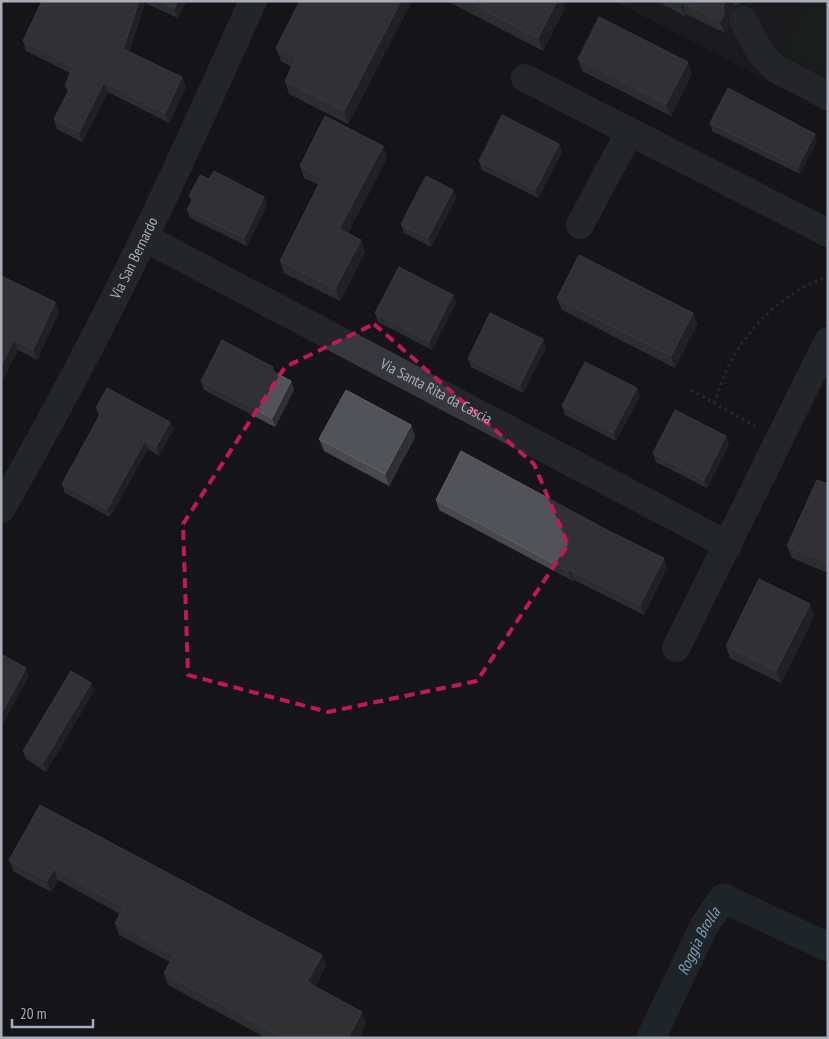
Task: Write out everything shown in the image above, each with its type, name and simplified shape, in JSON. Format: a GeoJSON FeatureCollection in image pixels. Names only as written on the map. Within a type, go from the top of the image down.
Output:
{"type":"FeatureCollection","features":[{"type":"Feature","properties":{"kind":"street","name":"Via San Bernardo"},"geometry":{"type":"LineString","coordinates":[[1,509],[40,442],[145,238],[253,1]]}},
{"type":"Feature","properties":{"kind":"street"},"geometry":{"type":"LineString","coordinates":[[743,20],[760,52],[775,68],[828,96]]}},
{"type":"Feature","properties":{"kind":"street"},"geometry":{"type":"LineString","coordinates":[[525,78],[828,233]]}},
{"type":"Feature","properties":{"kind":"street"},"geometry":{"type":"LineString","coordinates":[[580,225],[630,132]]}},
{"type":"Feature","properties":{"kind":"street","name":"Via Santa Rita da Cascia"},"geometry":{"type":"LineString","coordinates":[[145,238],[728,544]]}},
{"type":"Feature","properties":{"kind":"street"},"geometry":{"type":"LineString","coordinates":[[676,648],[828,341]]}},
{"type":"Feature","properties":{"kind":"path"},"geometry":{"type":"LineString","coordinates":[[714,403],[734,356],[756,326],[780,303],[800,290],[828,278]]}},
{"type":"Feature","properties":{"kind":"path"},"geometry":{"type":"LineString","coordinates":[[691,390],[745,421]]}},
{"type":"Feature","properties":{"kind":"highlighted area"},"geometry":{"type":"Polygon","coordinates":[[[374,324],[534,464],[568,545],[477,681],[328,712],[188,675],[183,524],[285,367],[374,324]]]}},
{"type":"Feature","properties":{"kind":"shaded area"},"geometry":{"type":"Polygon","coordinates":[[[614,1],[828,1],[828,112],[614,1]]]}},
{"type":"Feature","properties":{"kind":"shaded area"},"geometry":{"type":"Polygon","coordinates":[[[808,1],[828,1],[828,72],[783,51],[808,1]]]}},
{"type":"Feature","properties":{"kind":"building"},"geometry":{"type":"Polygon","coordinates":[[[42,1],[139,1],[123,49],[182,77],[165,113],[104,82],[79,132],[54,119],[70,88],[65,86],[73,67],[23,41],[42,1]]]}},
{"type":"Feature","properties":{"kind":"building"},"geometry":{"type":"Polygon","coordinates":[[[159,1],[178,1],[174,9],[159,1]]]}},
{"type":"Feature","properties":{"kind":"building"},"geometry":{"type":"Polygon","coordinates":[[[300,1],[401,1],[344,111],[285,81],[296,58],[276,48],[300,1]]]}},
{"type":"Feature","properties":{"kind":"building"},"geometry":{"type":"Polygon","coordinates":[[[468,1],[557,1],[538,38],[468,1]]]}},
{"type":"Feature","properties":{"kind":"building"},"geometry":{"type":"Polygon","coordinates":[[[675,1],[725,1],[723,7],[724,14],[720,22],[682,2],[681,5],[675,1]]]}},
{"type":"Feature","properties":{"kind":"building"},"geometry":{"type":"Polygon","coordinates":[[[599,17],[688,62],[666,104],[578,59],[599,17]]]}},
{"type":"Feature","properties":{"kind":"building"},"geometry":{"type":"Polygon","coordinates":[[[728,88],[815,134],[798,167],[710,123],[728,88]]]}},
{"type":"Feature","properties":{"kind":"building"},"geometry":{"type":"Polygon","coordinates":[[[502,115],[559,144],[535,190],[479,161],[502,115]]]}},
{"type":"Feature","properties":{"kind":"building"},"geometry":{"type":"Polygon","coordinates":[[[325,116],[383,146],[339,229],[361,240],[335,289],[280,261],[322,178],[300,166],[325,116]]]}},
{"type":"Feature","properties":{"kind":"building"},"geometry":{"type":"Polygon","coordinates":[[[214,171],[264,197],[244,238],[187,210],[193,198],[189,196],[200,175],[209,179],[214,171]]]}},
{"type":"Feature","properties":{"kind":"building"},"geometry":{"type":"Polygon","coordinates":[[[426,176],[453,190],[428,238],[401,224],[426,176]]]}},
{"type":"Feature","properties":{"kind":"building"},"geometry":{"type":"Polygon","coordinates":[[[579,255],[693,313],[671,356],[557,298],[579,255]]]}},
{"type":"Feature","properties":{"kind":"building"},"geometry":{"type":"Polygon","coordinates":[[[399,267],[453,295],[429,342],[375,313],[399,267]]]}},
{"type":"Feature","properties":{"kind":"building"},"geometry":{"type":"Polygon","coordinates":[[[1,276],[55,302],[33,350],[14,340],[1,366],[1,276]]]}},
{"type":"Feature","properties":{"kind":"building"},"geometry":{"type":"Polygon","coordinates":[[[490,313],[543,339],[520,385],[468,359],[490,313]]]}},
{"type":"Feature","properties":{"kind":"building"},"geometry":{"type":"Polygon","coordinates":[[[222,340],[273,367],[270,370],[291,381],[272,418],[201,381],[222,340]]]}},
{"type":"Feature","properties":{"kind":"building"},"geometry":{"type":"Polygon","coordinates":[[[585,362],[637,388],[613,433],[562,406],[585,362]]]}},
{"type":"Feature","properties":{"kind":"building"},"geometry":{"type":"Polygon","coordinates":[[[107,388],[170,422],[156,447],[145,441],[107,509],[62,484],[102,411],[96,408],[107,388]]]}},
{"type":"Feature","properties":{"kind":"building"},"geometry":{"type":"Polygon","coordinates":[[[346,390],[411,425],[385,474],[319,439],[346,390]]]}},
{"type":"Feature","properties":{"kind":"building"},"geometry":{"type":"Polygon","coordinates":[[[675,410],[726,436],[704,480],[653,453],[675,410]]]}},
{"type":"Feature","properties":{"kind":"building"},"geometry":{"type":"Polygon","coordinates":[[[461,451],[607,530],[664,558],[640,605],[570,570],[569,572],[436,500],[461,451]]]}},
{"type":"Feature","properties":{"kind":"building"},"geometry":{"type":"Polygon","coordinates":[[[817,480],[828,484],[828,563],[787,546],[817,480]]]}},
{"type":"Feature","properties":{"kind":"building"},"geometry":{"type":"Polygon","coordinates":[[[759,579],[810,604],[776,671],[726,646],[759,579]]]}},
{"type":"Feature","properties":{"kind":"building"},"geometry":{"type":"Polygon","coordinates":[[[1,654],[26,668],[1,714],[1,654]]]}},
{"type":"Feature","properties":{"kind":"building"},"geometry":{"type":"Polygon","coordinates":[[[71,671],[91,683],[43,763],[23,751],[71,671]]]}},
{"type":"Feature","properties":{"kind":"building"},"geometry":{"type":"Polygon","coordinates":[[[40,805],[322,955],[307,982],[362,1012],[348,1038],[277,1038],[278,1035],[164,973],[174,955],[115,923],[124,907],[54,869],[47,881],[9,860],[40,805]]]}},
{"type":"Feature","properties":{"kind":"waterway","name":"Roggia Brolla"},"geometry":{"type":"LineString","coordinates":[[651,1038],[704,926],[723,898],[828,947]]}}]}
